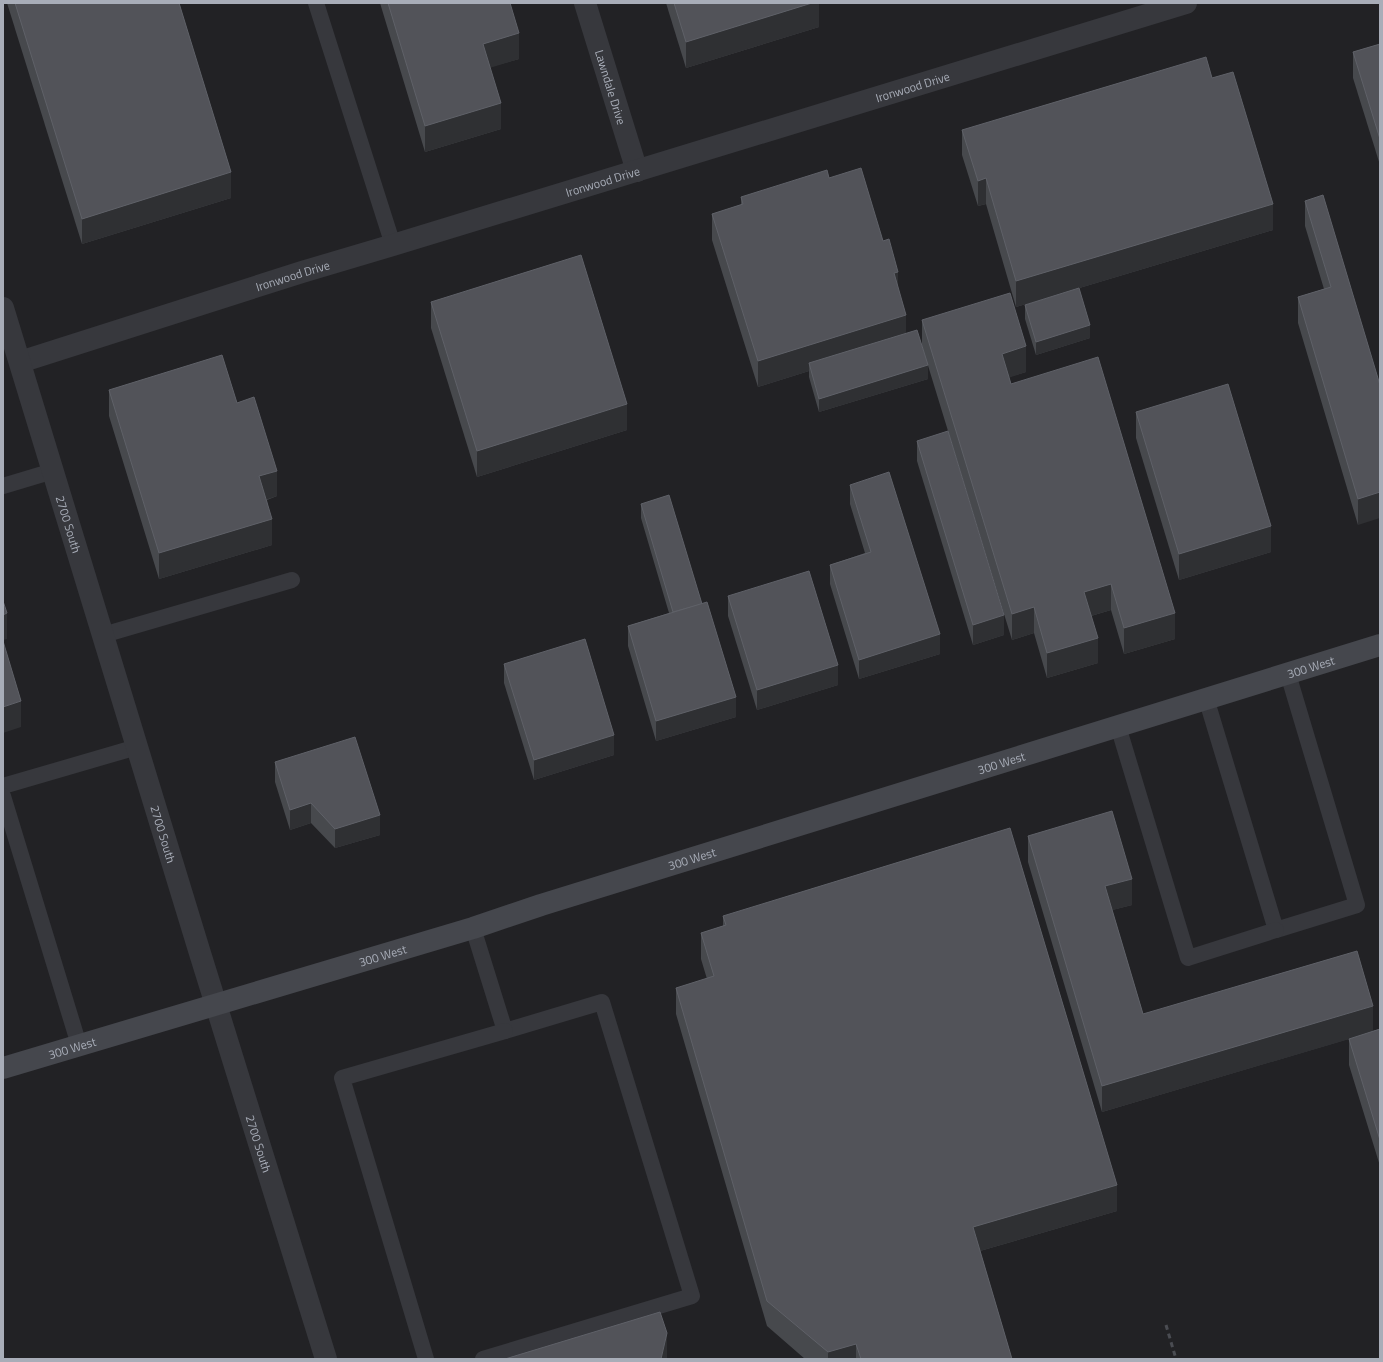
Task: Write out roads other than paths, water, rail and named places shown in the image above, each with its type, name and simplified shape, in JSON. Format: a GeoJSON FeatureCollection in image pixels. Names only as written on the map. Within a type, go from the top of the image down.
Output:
{"type":"FeatureCollection","features":[{"type":"Feature","properties":{"kind":"main road","name":"300 West"},"geometry":{"type":"LineString","coordinates":[[3,1068],[473,928],[541,905],[1380,645]]}},
{"type":"Feature","properties":{"kind":"street","name":"Lawndale Drive"},"geometry":{"type":"LineString","coordinates":[[585,3],[637,170]]}},
{"type":"Feature","properties":{"kind":"street","name":"Ironwood Drive"},"geometry":{"type":"LineString","coordinates":[[20,362],[294,274],[1186,3]]}},
{"type":"Feature","properties":{"kind":"street","name":"2700 South"},"geometry":{"type":"LineString","coordinates":[[3,308],[326,1359]]}},
{"type":"Feature","properties":{"kind":"lane"},"geometry":{"type":"LineString","coordinates":[[316,3],[393,245]]}},
{"type":"Feature","properties":{"kind":"lane"},"geometry":{"type":"LineString","coordinates":[[3,486],[53,471]]}},
{"type":"Feature","properties":{"kind":"lane"},"geometry":{"type":"LineString","coordinates":[[103,635],[292,580]]}},
{"type":"Feature","properties":{"kind":"lane"},"geometry":{"type":"LineString","coordinates":[[1118,726],[1188,958],[1357,905],[1288,674]]}},
{"type":"Feature","properties":{"kind":"lane"},"geometry":{"type":"LineString","coordinates":[[1206,698],[1276,930]]}},
{"type":"Feature","properties":{"kind":"lane"},"geometry":{"type":"LineString","coordinates":[[3,786],[137,747]]}},
{"type":"Feature","properties":{"kind":"lane"},"geometry":{"type":"LineString","coordinates":[[3,796],[79,1045]]}},
{"type":"Feature","properties":{"kind":"lane"},"geometry":{"type":"LineString","coordinates":[[473,928],[505,1031]]}},
{"type":"Feature","properties":{"kind":"lane"},"geometry":{"type":"LineString","coordinates":[[426,1359],[342,1078],[602,1002],[692,1296],[483,1359]]}},
{"type":"Feature","properties":{"kind":"railway"},"geometry":{"type":"LineString","coordinates":[[1166,1325],[1176,1359]]}}]}
